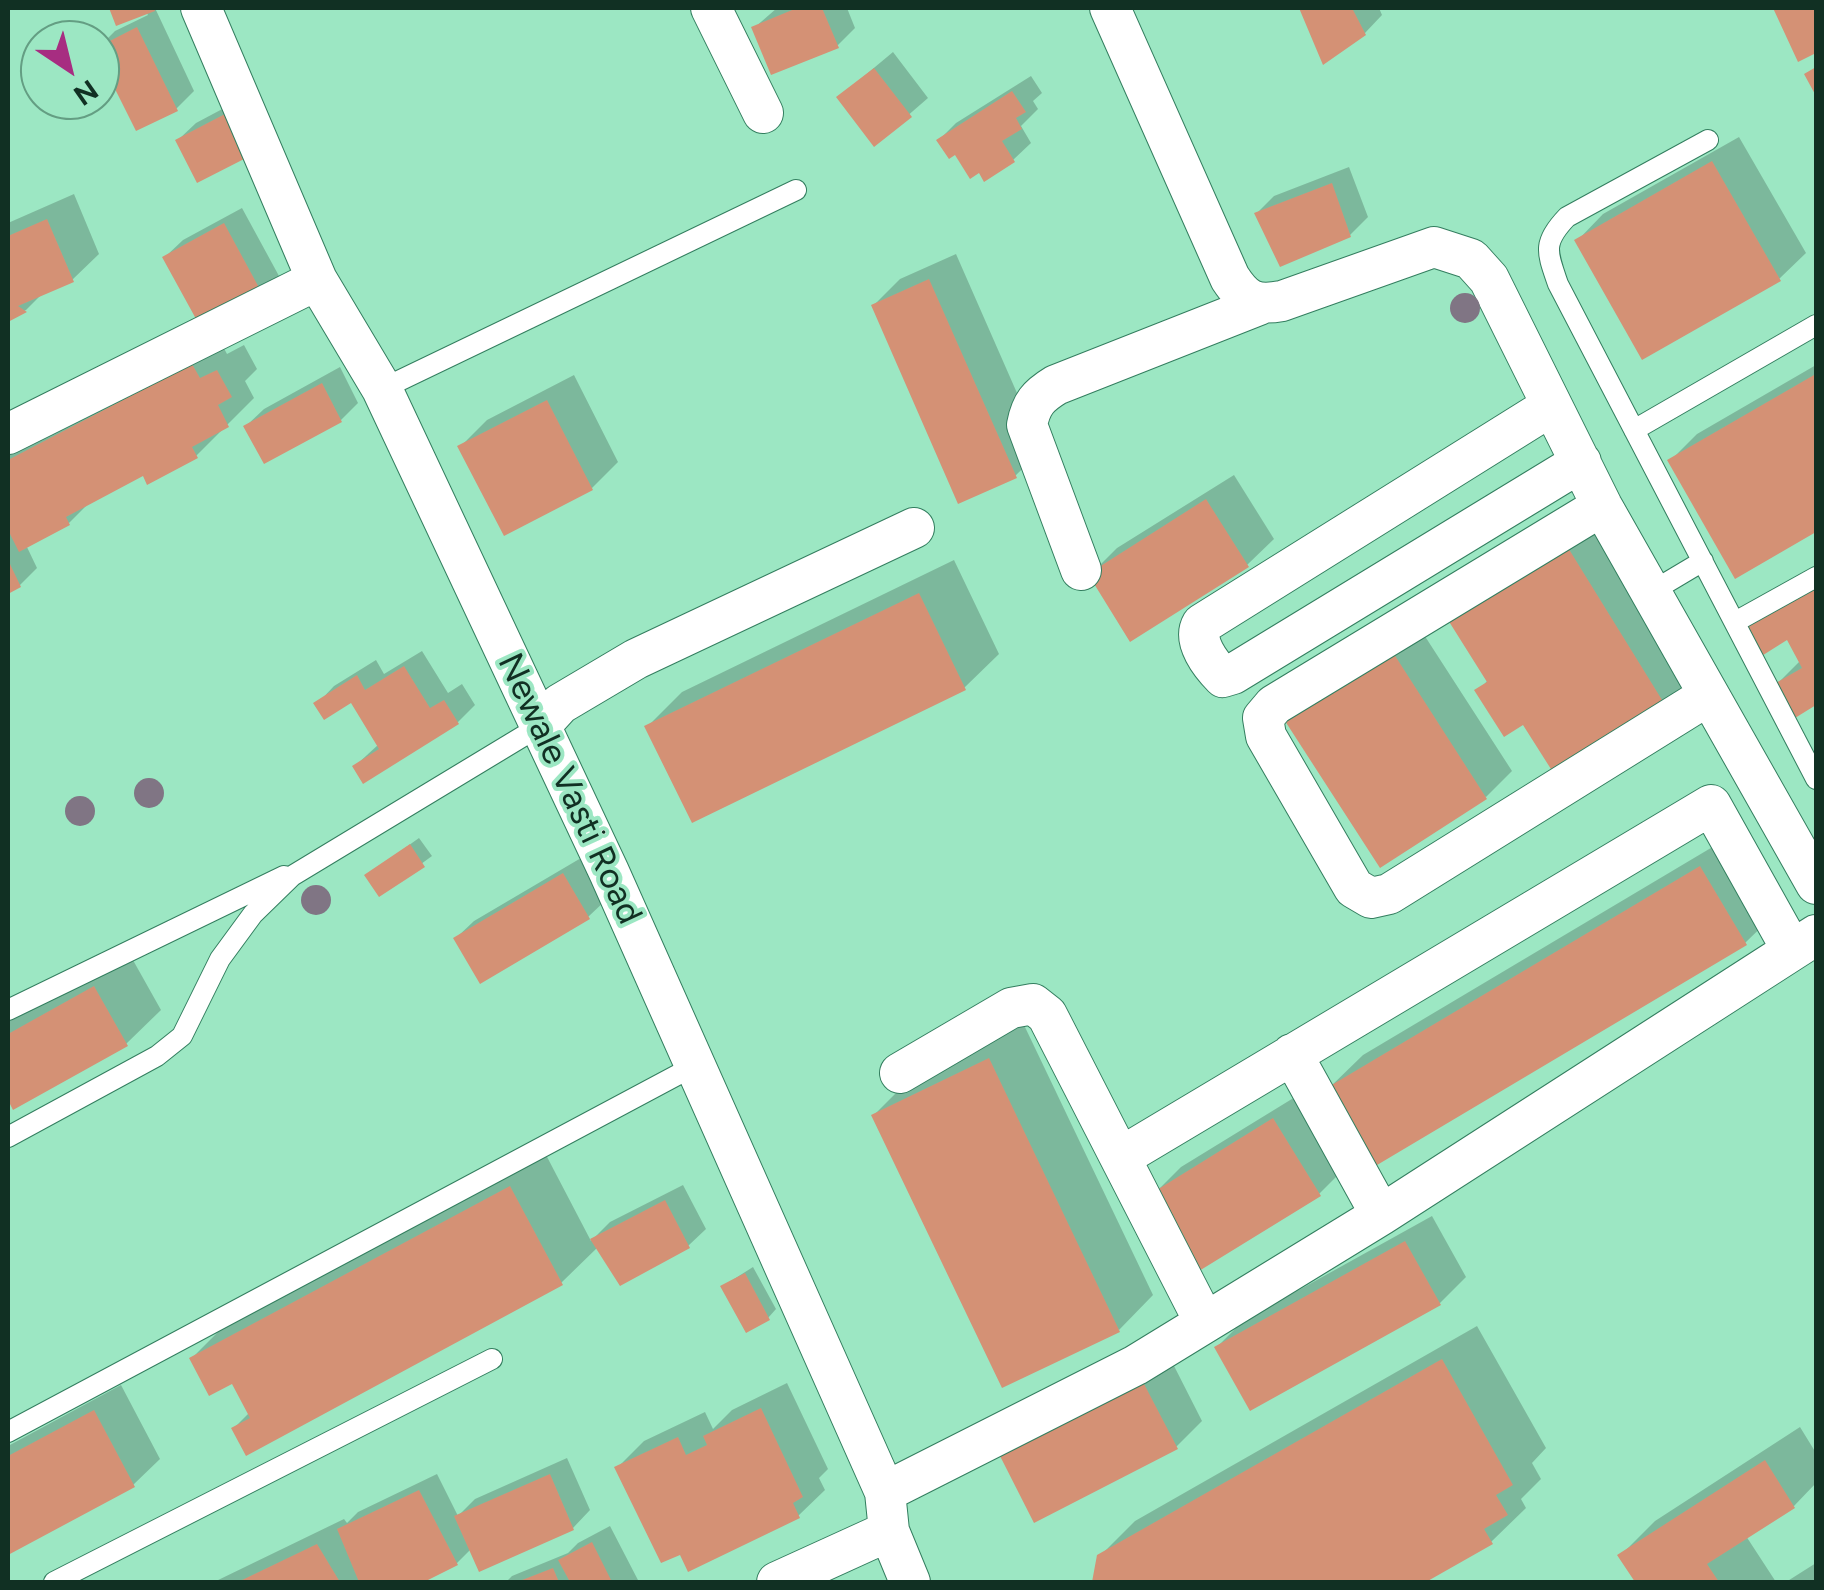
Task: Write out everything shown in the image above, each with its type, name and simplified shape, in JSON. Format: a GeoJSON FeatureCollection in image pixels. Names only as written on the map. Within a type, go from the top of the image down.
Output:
{"type":"FeatureCollection","features":[{"type":"Feature","properties":{"kind":"street","name":"Newale Vasti Road"},"geometry":{"type":"LineString","coordinates":[[201,8],[318,280],[382,389],[696,1065],[887,1511],[910,1582]]}},
{"type":"Feature","properties":{"kind":"street"},"geometry":{"type":"LineString","coordinates":[[711,8],[763,113]]}},
{"type":"Feature","properties":{"kind":"street"},"geometry":{"type":"LineString","coordinates":[[1110,8],[1230,278],[1242,297],[1258,306]]}},
{"type":"Feature","properties":{"kind":"street"},"geometry":{"type":"LineString","coordinates":[[1082,570],[1028,425],[1030,406],[1042,393],[1258,306],[1434,248],[1471,258],[1490,278],[1602,506],[1816,884]]}},
{"type":"Feature","properties":{"kind":"street"},"geometry":{"type":"LineString","coordinates":[[8,434],[318,280]]}},
{"type":"Feature","properties":{"kind":"street"},"geometry":{"type":"LineString","coordinates":[[1551,406],[1202,624],[1197,631],[1198,639],[1216,670],[1224,677],[1233,674],[1581,462]]}},
{"type":"Feature","properties":{"kind":"street"},"geometry":{"type":"LineString","coordinates":[[1602,506],[1274,705],[1263,718],[1266,736],[1354,888],[1371,898],[1389,894],[1709,695]]}},
{"type":"Feature","properties":{"kind":"street"},"geometry":{"type":"LineString","coordinates":[[540,726],[560,704],[636,659],[914,528]]}},
{"type":"Feature","properties":{"kind":"street"},"geometry":{"type":"LineString","coordinates":[[777,1582],[887,1511],[1382,1216],[1804,943],[1711,805],[1120,1157]]}},
{"type":"Feature","properties":{"kind":"street"},"geometry":{"type":"LineString","coordinates":[[900,1073],[1010,1008],[1033,1004],[1047,1014],[1204,1321]]}},
{"type":"Feature","properties":{"kind":"street"},"geometry":{"type":"LineString","coordinates":[[1292,1054],[1382,1216]]}},
{"type":"Feature","properties":{"kind":"lane"},"geometry":{"type":"LineString","coordinates":[[1708,140],[1567,218],[1550,234],[1548,255],[1558,284],[1735,622],[1810,751],[1816,779]]}},
{"type":"Feature","properties":{"kind":"lane"},"geometry":{"type":"LineString","coordinates":[[382,389],[796,190]]}},
{"type":"Feature","properties":{"kind":"lane"},"geometry":{"type":"LineString","coordinates":[[1634,430],[1816,325]]}},
{"type":"Feature","properties":{"kind":"lane"},"geometry":{"type":"LineString","coordinates":[[1650,592],[1703,561]]}},
{"type":"Feature","properties":{"kind":"lane"},"geometry":{"type":"LineString","coordinates":[[1735,622],[1816,577]]}},
{"type":"Feature","properties":{"kind":"lane"},"geometry":{"type":"LineString","coordinates":[[8,1138],[157,1056],[182,1036],[220,959],[253,914],[292,876],[540,726]]}},
{"type":"Feature","properties":{"kind":"lane"},"geometry":{"type":"LineString","coordinates":[[8,1010],[313,862]]}},
{"type":"Feature","properties":{"kind":"lane"},"geometry":{"type":"LineString","coordinates":[[8,1432],[696,1065]]}},
{"type":"Feature","properties":{"kind":"lane"},"geometry":{"type":"LineString","coordinates":[[54,1582],[492,1359]]}},
{"type":"Feature","properties":{"kind":"building"},"geometry":{"type":"Polygon","coordinates":[[[109,8],[155,11],[120,24],[120,20],[114,20],[109,8]]]}},
{"type":"Feature","properties":{"kind":"building"},"geometry":{"type":"Polygon","coordinates":[[[797,8],[822,8],[839,48],[771,75],[751,27],[797,8]]]}},
{"type":"Feature","properties":{"kind":"building"},"geometry":{"type":"Polygon","coordinates":[[[1299,8],[1352,8],[1366,35],[1323,65],[1299,8]]]}},
{"type":"Feature","properties":{"kind":"building"},"geometry":{"type":"Polygon","coordinates":[[[1773,8],[1816,8],[1816,53],[1798,62],[1773,8]]]}},
{"type":"Feature","properties":{"kind":"building"},"geometry":{"type":"Polygon","coordinates":[[[137,27],[178,111],[136,131],[120,99],[120,36],[137,27]]]}},
{"type":"Feature","properties":{"kind":"building"},"geometry":{"type":"Polygon","coordinates":[[[1816,67],[1816,96],[1804,74],[1816,67]]]}},
{"type":"Feature","properties":{"kind":"building"},"geometry":{"type":"Polygon","coordinates":[[[874,68],[912,117],[874,147],[836,97],[874,68]]]}},
{"type":"Feature","properties":{"kind":"building"},"geometry":{"type":"Polygon","coordinates":[[[1012,91],[1026,112],[1016,118],[1022,129],[1002,141],[1015,162],[984,182],[979,173],[970,179],[955,155],[949,159],[936,140],[1012,91]]]}},
{"type":"Feature","properties":{"kind":"building"},"geometry":{"type":"Polygon","coordinates":[[[225,114],[248,157],[197,183],[175,140],[225,114]]]}},
{"type":"Feature","properties":{"kind":"building"},"geometry":{"type":"Polygon","coordinates":[[[1712,161],[1781,281],[1642,360],[1574,240],[1712,161]]]}},
{"type":"Feature","properties":{"kind":"building"},"geometry":{"type":"Polygon","coordinates":[[[1332,183],[1351,237],[1280,267],[1254,213],[1332,183]]]}},
{"type":"Feature","properties":{"kind":"building"},"geometry":{"type":"Polygon","coordinates":[[[47,219],[74,282],[18,306],[27,312],[8,322],[8,236],[47,219]]]}},
{"type":"Feature","properties":{"kind":"building"},"geometry":{"type":"Polygon","coordinates":[[[224,223],[263,295],[201,328],[162,257],[224,223]]]}},
{"type":"Feature","properties":{"kind":"building"},"geometry":{"type":"Polygon","coordinates":[[[929,279],[1017,478],[958,504],[871,305],[929,279]]]}},
{"type":"Feature","properties":{"kind":"building"},"geometry":{"type":"Polygon","coordinates":[[[192,364],[200,378],[217,370],[232,397],[218,405],[229,427],[192,447],[198,458],[147,485],[143,476],[66,517],[70,525],[19,552],[8,530],[8,460],[192,364]]]}},
{"type":"Feature","properties":{"kind":"building"},"geometry":{"type":"Polygon","coordinates":[[[1814,375],[1816,532],[1735,579],[1667,460],[1814,375]]]}},
{"type":"Feature","properties":{"kind":"building"},"geometry":{"type":"Polygon","coordinates":[[[322,383],[342,422],[264,464],[243,426],[322,383]]]}},
{"type":"Feature","properties":{"kind":"building"},"geometry":{"type":"Polygon","coordinates":[[[547,400],[593,490],[504,536],[457,446],[547,400]]]}},
{"type":"Feature","properties":{"kind":"building"},"geometry":{"type":"Polygon","coordinates":[[[1206,499],[1249,567],[1130,642],[1088,574],[1206,499]]]}},
{"type":"Feature","properties":{"kind":"building"},"geometry":{"type":"Polygon","coordinates":[[[1562,538],[1667,708],[1556,777],[1523,725],[1504,737],[1474,690],[1487,682],[1443,612],[1562,538]]]}},
{"type":"Feature","properties":{"kind":"building"},"geometry":{"type":"Polygon","coordinates":[[[8,560],[21,587],[8,594],[8,560]]]}},
{"type":"Feature","properties":{"kind":"building"},"geometry":{"type":"Polygon","coordinates":[[[1816,585],[1816,705],[1795,718],[1774,684],[1802,668],[1787,640],[1760,657],[1744,629],[1816,585]]]}},
{"type":"Feature","properties":{"kind":"building"},"geometry":{"type":"Polygon","coordinates":[[[919,593],[966,690],[692,823],[644,726],[919,593]]]}},
{"type":"Feature","properties":{"kind":"building"},"geometry":{"type":"Polygon","coordinates":[[[1392,651],[1487,799],[1380,868],[1285,721],[1392,651]]]}},
{"type":"Feature","properties":{"kind":"building"},"geometry":{"type":"Polygon","coordinates":[[[404,666],[430,708],[444,700],[459,724],[363,784],[352,766],[379,749],[351,703],[324,720],[313,703],[357,675],[365,690],[404,666]]]}},
{"type":"Feature","properties":{"kind":"building"},"geometry":{"type":"Polygon","coordinates":[[[410,844],[425,867],[379,897],[364,875],[410,844]]]}},
{"type":"Feature","properties":{"kind":"building"},"geometry":{"type":"Polygon","coordinates":[[[1700,866],[1747,945],[1372,1168],[1325,1089],[1700,866]]]}},
{"type":"Feature","properties":{"kind":"building"},"geometry":{"type":"Polygon","coordinates":[[[563,873],[590,919],[480,984],[453,938],[563,873]]]}},
{"type":"Feature","properties":{"kind":"building"},"geometry":{"type":"Polygon","coordinates":[[[94,986],[128,1046],[13,1110],[8,1100],[8,1034],[94,986]]]}},
{"type":"Feature","properties":{"kind":"building"},"geometry":{"type":"Polygon","coordinates":[[[989,1058],[1120,1332],[1002,1388],[871,1115],[989,1058]]]}},
{"type":"Feature","properties":{"kind":"building"},"geometry":{"type":"Polygon","coordinates":[[[1273,1118],[1321,1196],[1199,1271],[1152,1193],[1273,1118]]]}},
{"type":"Feature","properties":{"kind":"building"},"geometry":{"type":"Polygon","coordinates":[[[510,1186],[563,1285],[246,1456],[231,1428],[250,1418],[232,1384],[209,1396],[189,1358],[510,1186]]]}},
{"type":"Feature","properties":{"kind":"building"},"geometry":{"type":"Polygon","coordinates":[[[665,1200],[690,1248],[620,1286],[590,1239],[665,1200]]]}},
{"type":"Feature","properties":{"kind":"building"},"geometry":{"type":"Polygon","coordinates":[[[1405,1241],[1441,1305],[1250,1411],[1214,1347],[1405,1241]]]}},
{"type":"Feature","properties":{"kind":"building"},"geometry":{"type":"Polygon","coordinates":[[[745,1273],[770,1320],[746,1333],[720,1286],[745,1273]]]}},
{"type":"Feature","properties":{"kind":"building"},"geometry":{"type":"Polygon","coordinates":[[[1442,1359],[1513,1485],[1496,1495],[1508,1515],[1484,1529],[1493,1544],[1426,1582],[1092,1582],[1097,1555],[1442,1359]]]}},
{"type":"Feature","properties":{"kind":"building"},"geometry":{"type":"Polygon","coordinates":[[[1143,1382],[1178,1449],[1034,1523],[1000,1456],[1143,1382]]]}},
{"type":"Feature","properties":{"kind":"building"},"geometry":{"type":"Polygon","coordinates":[[[761,1408],[803,1497],[793,1503],[800,1518],[688,1572],[680,1555],[661,1563],[614,1467],[678,1437],[686,1455],[707,1445],[703,1436],[761,1408]]]}},
{"type":"Feature","properties":{"kind":"building"},"geometry":{"type":"Polygon","coordinates":[[[94,1410],[135,1487],[8,1555],[8,1456],[94,1410]]]}},
{"type":"Feature","properties":{"kind":"building"},"geometry":{"type":"Polygon","coordinates":[[[1765,1460],[1795,1508],[1707,1564],[1719,1582],[1635,1582],[1617,1555],[1765,1460]]]}},
{"type":"Feature","properties":{"kind":"building"},"geometry":{"type":"Polygon","coordinates":[[[550,1474],[574,1530],[479,1572],[454,1516],[550,1474]]]}},
{"type":"Feature","properties":{"kind":"building"},"geometry":{"type":"Polygon","coordinates":[[[419,1490],[458,1565],[424,1582],[359,1582],[337,1529],[419,1490]]]}},
{"type":"Feature","properties":{"kind":"building"},"geometry":{"type":"Polygon","coordinates":[[[592,1542],[612,1582],[570,1582],[558,1560],[592,1542]]]}},
{"type":"Feature","properties":{"kind":"building"},"geometry":{"type":"Polygon","coordinates":[[[317,1544],[340,1582],[238,1582],[317,1544]]]}},
{"type":"Feature","properties":{"kind":"building"},"geometry":{"type":"Polygon","coordinates":[[[553,1568],[559,1582],[517,1582],[553,1568]]]}}]}
